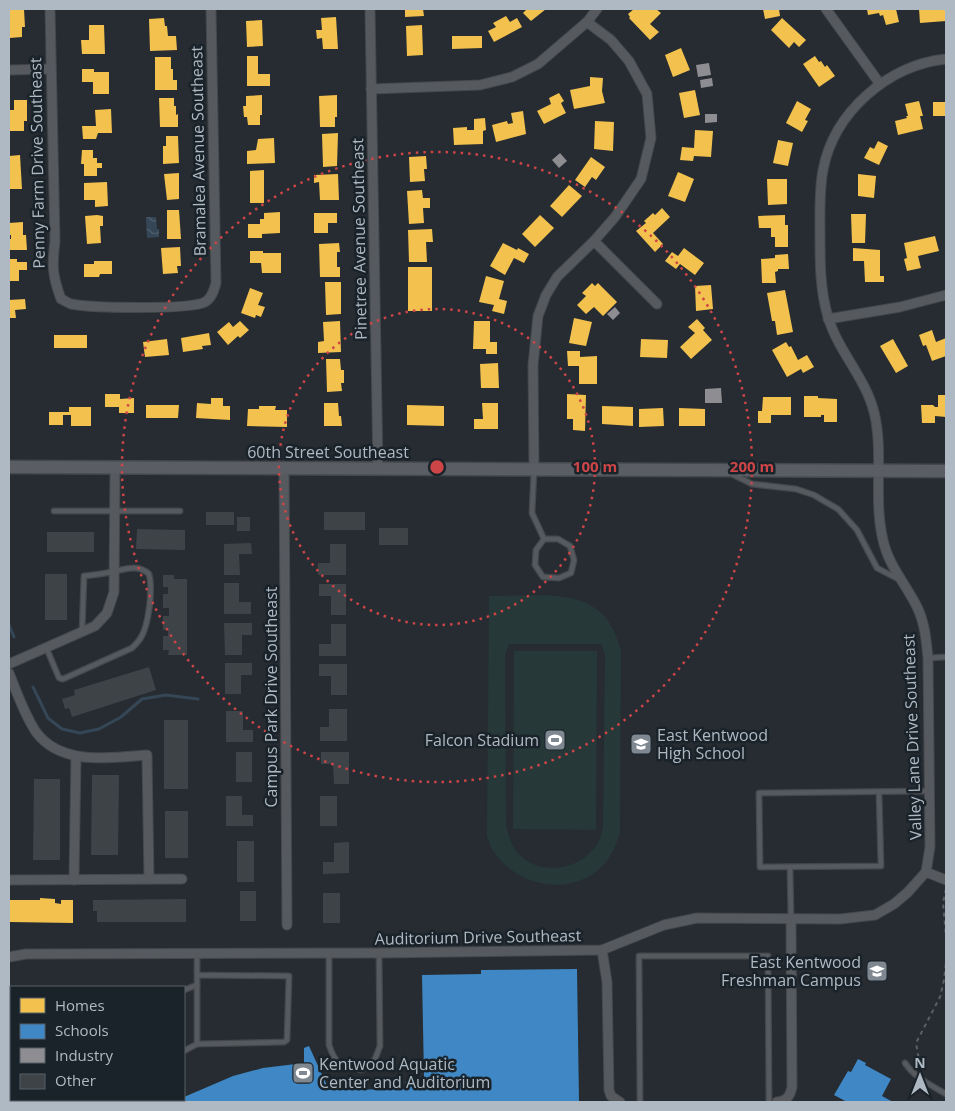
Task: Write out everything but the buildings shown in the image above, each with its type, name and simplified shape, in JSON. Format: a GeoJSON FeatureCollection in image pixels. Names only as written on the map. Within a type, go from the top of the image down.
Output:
{"type":"FeatureCollection","features":[{"type":"Feature","properties":{"kind":"main road","name":"60th Street Southeast"},"geometry":{"type":"LineString","coordinates":[[9,467],[946,471]]}},
{"type":"Feature","properties":{"kind":"street","name":"Penny Farm Drive Southeast"},"geometry":{"type":"LineString","coordinates":[[50,9],[55,241],[52,268],[55,284],[61,299],[70,304],[94,306],[197,306],[208,301],[213,293]]}},
{"type":"Feature","properties":{"kind":"street","name":"Bramalea Avenue Southeast"},"geometry":{"type":"LineString","coordinates":[[211,9],[216,282],[213,293]]}},
{"type":"Feature","properties":{"kind":"street","name":"Pinetree Avenue Southeast"},"geometry":{"type":"LineString","coordinates":[[370,9],[378,469]]}},
{"type":"Feature","properties":{"kind":"street"},"geometry":{"type":"LineString","coordinates":[[371,89],[478,85],[512,77],[538,64],[587,22],[597,9]]}},
{"type":"Feature","properties":{"kind":"street"},"geometry":{"type":"LineString","coordinates":[[826,9],[880,84]]}},
{"type":"Feature","properties":{"kind":"street"},"geometry":{"type":"LineString","coordinates":[[534,469],[533,365],[538,316],[546,295],[557,277],[615,217],[641,179],[651,138],[647,94],[629,61],[611,40],[587,22]]}},
{"type":"Feature","properties":{"kind":"street","name":"Valley Lane Drive Southeast"},"geometry":{"type":"LineString","coordinates":[[926,872],[930,847],[928,658],[926,632],[916,605],[900,580],[882,540],[877,471],[878,433],[874,411],[866,388],[839,345],[828,319],[823,299],[820,271],[820,194],[823,169],[832,140],[850,112],[880,84],[906,70],[931,60],[946,58]]}},
{"type":"Feature","properties":{"kind":"street"},"geometry":{"type":"LineString","coordinates":[[9,70],[51,70]]}},
{"type":"Feature","properties":{"kind":"street"},"geometry":{"type":"LineString","coordinates":[[594,240],[656,304]]}},
{"type":"Feature","properties":{"kind":"street"},"geometry":{"type":"LineString","coordinates":[[828,319],[900,307],[946,295]]}},
{"type":"Feature","properties":{"kind":"street"},"geometry":{"type":"LineString","coordinates":[[9,664],[95,626],[107,613],[114,592],[115,468]]}},
{"type":"Feature","properties":{"kind":"street","name":"Campus Park Drive Southeast"},"geometry":{"type":"LineString","coordinates":[[284,468],[287,925]]}},
{"type":"Feature","properties":{"kind":"street"},"geometry":{"type":"LineString","coordinates":[[9,673],[24,710],[37,733],[55,749],[76,757],[113,757],[147,754],[149,879]]}},
{"type":"Feature","properties":{"kind":"street"},"geometry":{"type":"LineString","coordinates":[[74,880],[76,757]]}},
{"type":"Feature","properties":{"kind":"street"},"geometry":{"type":"LineString","coordinates":[[926,872],[946,880]]}},
{"type":"Feature","properties":{"kind":"street","name":"Auditorium Drive Southeast"},"geometry":{"type":"LineString","coordinates":[[9,957],[26,954],[602,950],[664,926],[697,918],[840,919],[875,915],[894,904],[926,872]]}},
{"type":"Feature","properties":{"kind":"street"},"geometry":{"type":"LineString","coordinates":[[9,880],[182,879]]}},
{"type":"Feature","properties":{"kind":"street"},"geometry":{"type":"LineString","coordinates":[[777,1102],[786,1100],[790,1096],[792,1087],[791,919]]}},
{"type":"Feature","properties":{"kind":"street"},"geometry":{"type":"LineString","coordinates":[[602,950],[607,982],[609,1090],[611,1096],[620,1102]]}},
{"type":"Feature","properties":{"kind":"lane"},"geometry":{"type":"LineString","coordinates":[[534,469],[532,513],[544,539]]}},
{"type":"Feature","properties":{"kind":"lane"},"geometry":{"type":"LineString","coordinates":[[725,470],[752,484],[796,490],[814,495],[824,501],[842,514],[857,530],[878,568],[900,580]]}},
{"type":"Feature","properties":{"kind":"lane"},"geometry":{"type":"LineString","coordinates":[[54,511],[180,511]]}},
{"type":"Feature","properties":{"kind":"lane"},"geometry":{"type":"LineString","coordinates":[[544,539],[558,539],[570,546],[574,560],[571,573],[559,578],[543,577],[535,565],[536,550],[544,539]]}},
{"type":"Feature","properties":{"kind":"lane"},"geometry":{"type":"LineString","coordinates":[[46,647],[60,678],[63,679],[132,648],[144,631],[151,581],[148,574],[139,568],[125,568],[114,572],[84,576],[82,632]]}},
{"type":"Feature","properties":{"kind":"lane"},"geometry":{"type":"LineString","coordinates":[[928,658],[946,657]]}},
{"type":"Feature","properties":{"kind":"lane"},"geometry":{"type":"LineString","coordinates":[[879,792],[881,866],[760,867],[759,793],[928,791]]}},
{"type":"Feature","properties":{"kind":"lane"},"geometry":{"type":"LineString","coordinates":[[790,867],[791,919]]}},
{"type":"Feature","properties":{"kind":"lane"},"geometry":{"type":"LineString","coordinates":[[196,953],[197,1044]]}},
{"type":"Feature","properties":{"kind":"lane"},"geometry":{"type":"LineString","coordinates":[[329,953],[329,1045],[334,1058],[345,1067],[362,1070],[375,1059],[380,1046],[379,953]]}},
{"type":"Feature","properties":{"kind":"lane"},"geometry":{"type":"LineString","coordinates":[[640,1102],[639,956],[768,956],[769,1102]]}},
{"type":"Feature","properties":{"kind":"lane"},"geometry":{"type":"LineString","coordinates":[[185,1050],[197,1044],[284,1042],[288,1040],[289,976],[197,975]]}},
{"type":"Feature","properties":{"kind":"lane"},"geometry":{"type":"LineString","coordinates":[[185,990],[196,985]]}},
{"type":"Feature","properties":{"kind":"lane"},"geometry":{"type":"LineString","coordinates":[[905,1063],[910,1071],[919,1078],[946,1094]]}},
{"type":"Feature","properties":{"kind":"path"},"geometry":{"type":"LineString","coordinates":[[946,886],[943,903],[946,936]]}},
{"type":"Feature","properties":{"kind":"path"},"geometry":{"type":"LineString","coordinates":[[912,1062],[919,1060],[916,1043],[940,997],[946,962]]}},
{"type":"Feature","properties":{"kind":"shaded area"},"geometry":{"type":"Polygon","coordinates":[[[544,595],[559,596],[584,602],[603,615],[610,624],[621,651],[620,833],[609,858],[597,871],[582,880],[566,884],[533,881],[518,874],[504,864],[490,846],[487,836],[489,596],[544,595]],[[509,644],[505,655],[506,826],[514,848],[521,857],[541,867],[563,867],[574,864],[584,858],[598,842],[603,827],[605,655],[601,644],[509,644]]]}},
{"type":"Feature","properties":{"kind":"shaded area","name":"Falcon Stadium"},"geometry":{"type":"Polygon","coordinates":[[[514,651],[597,651],[596,830],[513,829],[514,651]]]}},
{"type":"Feature","properties":{"kind":"water"},"geometry":{"type":"Polygon","coordinates":[[[146,217],[156,217],[159,237],[147,238],[146,217]]]}},
{"type":"Feature","properties":{"kind":"waterway"},"geometry":{"type":"LineString","coordinates":[[9,625],[14,637]]}},
{"type":"Feature","properties":{"kind":"waterway"},"geometry":{"type":"LineString","coordinates":[[33,687],[48,718],[62,729],[80,733],[99,729],[121,717],[142,699],[166,695],[198,699]]}},
{"type":"Feature","properties":{"kind":"place","name":"Falcon Stadium"},"geometry":{"type":"Point","coordinates":[555,740]}},
{"type":"Feature","properties":{"kind":"place","name":"East Kentwood High School"},"geometry":{"type":"Point","coordinates":[641,744]}},
{"type":"Feature","properties":{"kind":"place","name":"East Kentwood Freshman Campus"},"geometry":{"type":"Point","coordinates":[877,971]}},
{"type":"Feature","properties":{"kind":"place","name":"Kentwood Aquatic Center and Auditorium"},"geometry":{"type":"Point","coordinates":[303,1073]}}]}
